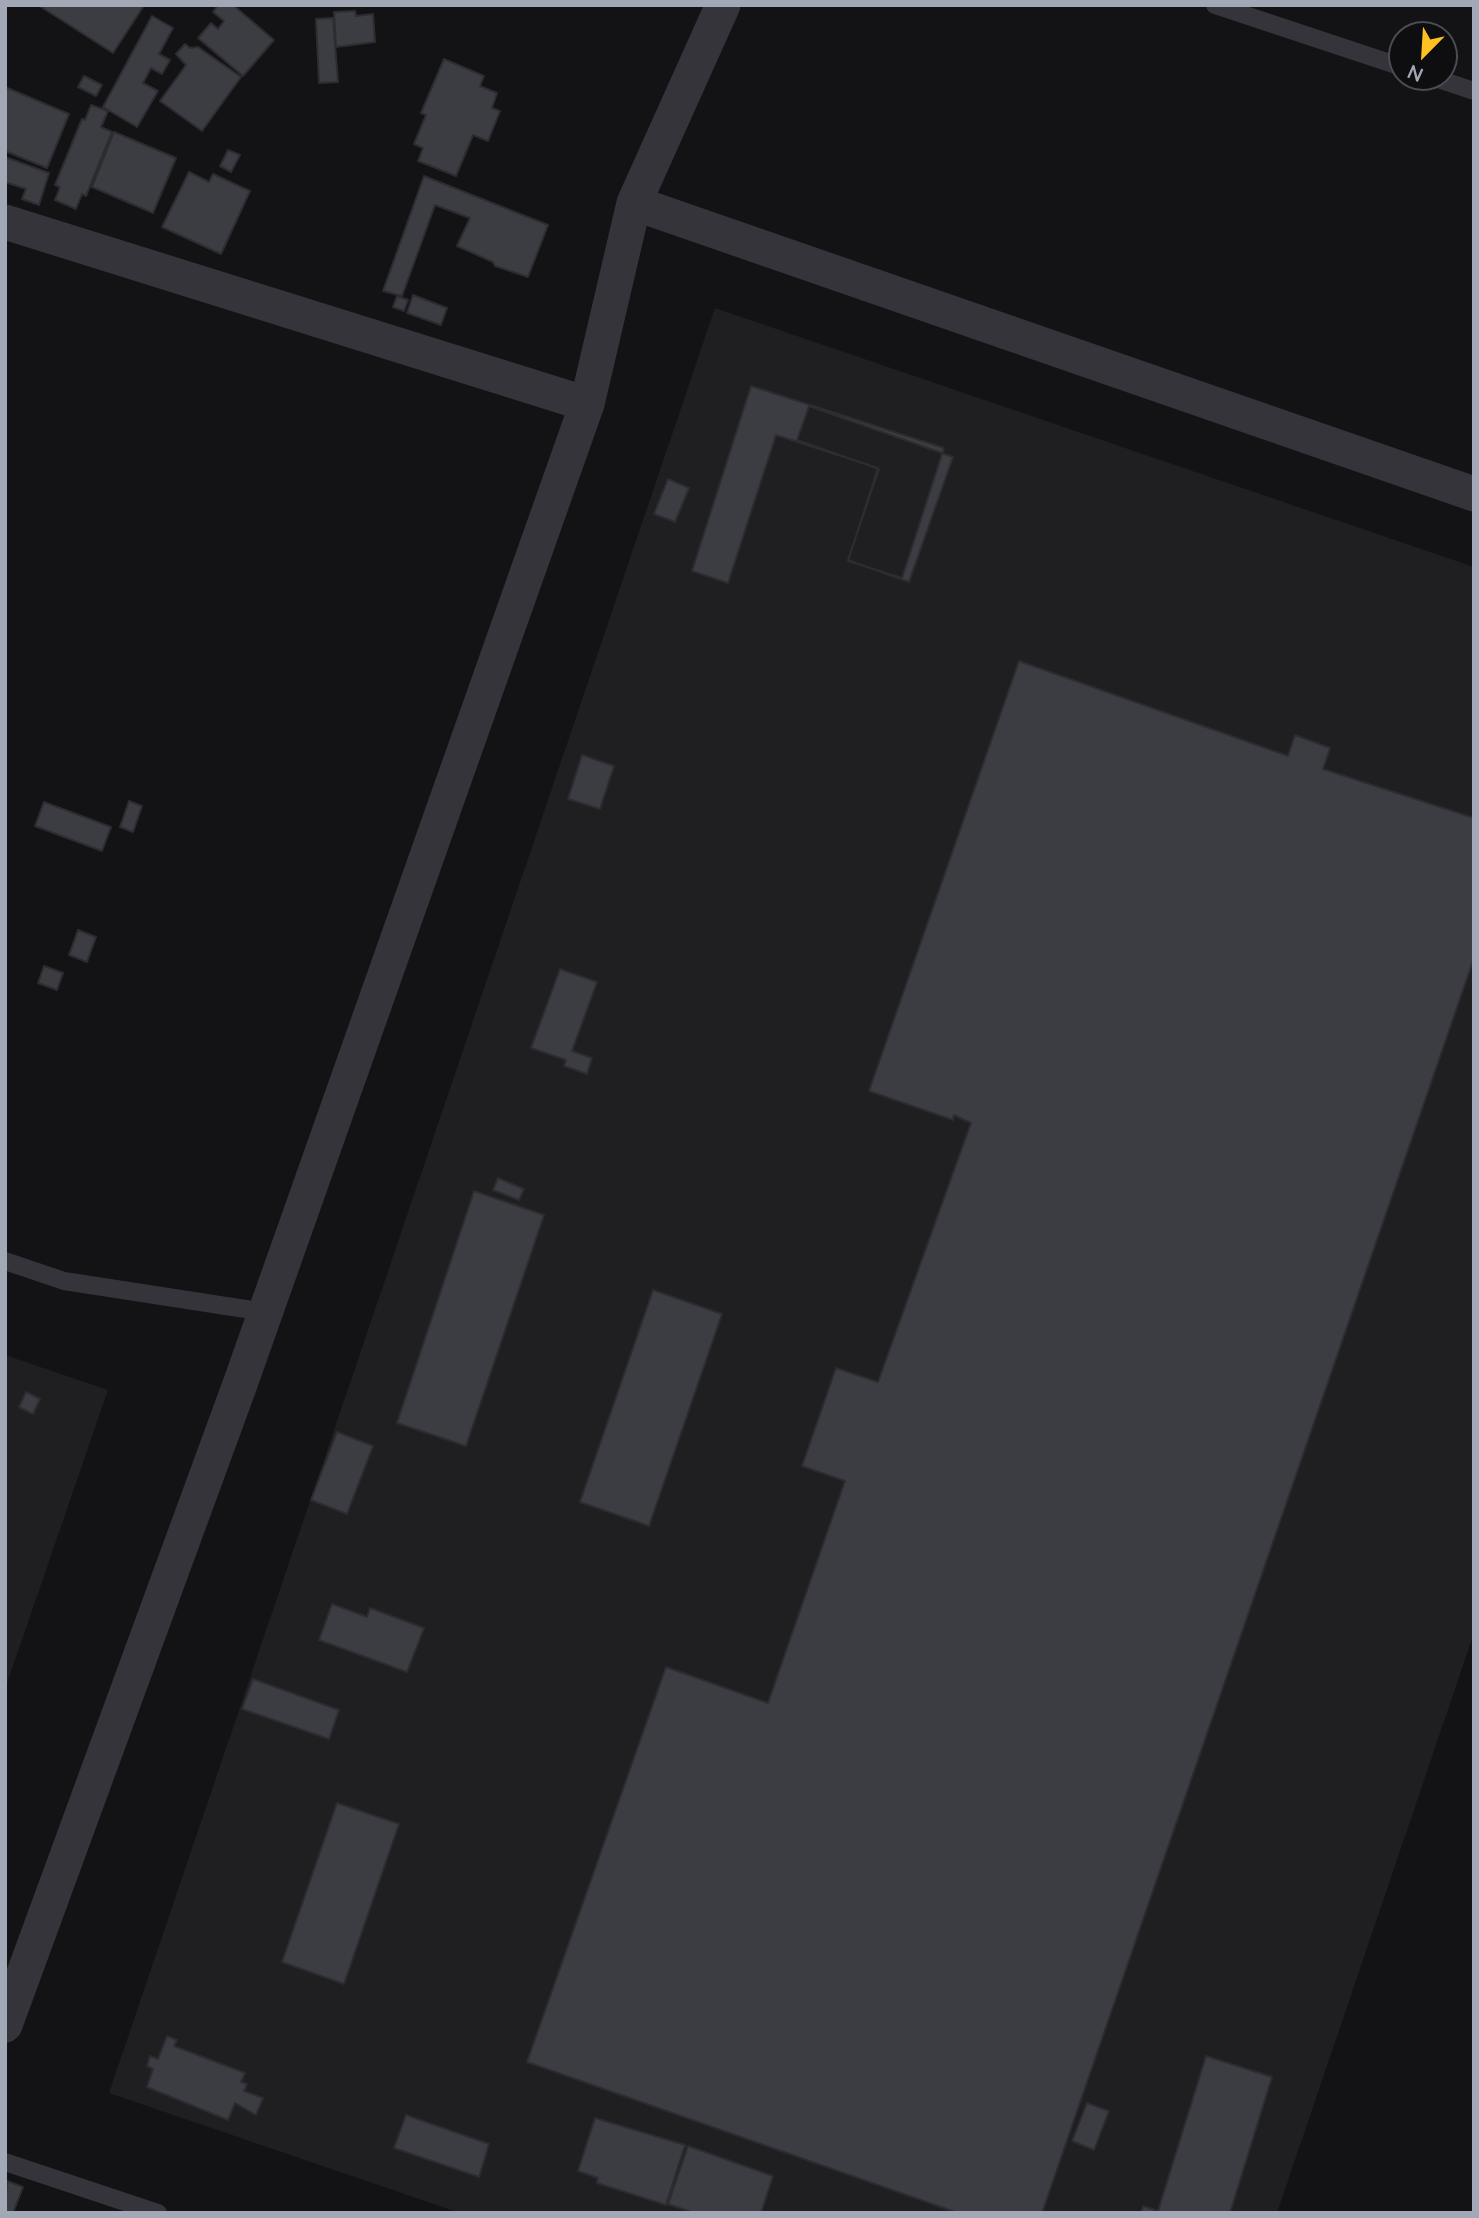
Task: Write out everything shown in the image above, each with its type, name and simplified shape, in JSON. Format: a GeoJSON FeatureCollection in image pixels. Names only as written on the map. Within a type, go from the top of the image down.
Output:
{"type":"FeatureCollection","features":[{"type":"Feature","properties":{"kind":"street"},"geometry":{"type":"LineString","coordinates":[[5,2025],[265,1312],[587,404],[634,203],[723,5]]}},
{"type":"Feature","properties":{"kind":"street"},"geometry":{"type":"LineString","coordinates":[[634,203],[1474,494]]}},
{"type":"Feature","properties":{"kind":"street"},"geometry":{"type":"LineString","coordinates":[[5,222],[587,404]]}},
{"type":"Feature","properties":{"kind":"lane"},"geometry":{"type":"LineString","coordinates":[[1215,5],[1388,62]]}},
{"type":"Feature","properties":{"kind":"lane"},"geometry":{"type":"LineString","coordinates":[[5,1261],[64,1282],[265,1312]]}},
{"type":"Feature","properties":{"kind":"lane"},"geometry":{"type":"LineString","coordinates":[[5,2162],[158,2213]]}},
{"type":"Feature","properties":{"kind":"shaded area"},"geometry":{"type":"Polygon","coordinates":[[[715,308],[1474,567],[1474,1633],[1277,2213],[460,2213],[109,2093],[715,308]]]}},
{"type":"Feature","properties":{"kind":"shaded area"},"geometry":{"type":"Polygon","coordinates":[[[5,1355],[108,1390],[5,1689],[5,1355]]]}},
{"type":"Feature","properties":{"kind":"building"},"geometry":{"type":"Polygon","coordinates":[[[38,5],[140,5],[143,7],[113,53],[38,5]]]}},
{"type":"Feature","properties":{"kind":"building"},"geometry":{"type":"Polygon","coordinates":[[[218,5],[233,5],[274,40],[243,76],[198,38],[211,23],[218,29],[224,21],[213,12],[218,5]]]}},
{"type":"Feature","properties":{"kind":"building"},"geometry":{"type":"Polygon","coordinates":[[[355,11],[356,16],[373,14],[375,42],[336,47],[334,12],[355,11]]]}},
{"type":"Feature","properties":{"kind":"building"},"geometry":{"type":"Polygon","coordinates":[[[152,16],[173,28],[159,54],[170,60],[162,74],[151,68],[143,83],[158,91],[137,127],[103,107],[152,16]]]}},
{"type":"Feature","properties":{"kind":"building"},"geometry":{"type":"Polygon","coordinates":[[[333,18],[338,82],[319,83],[316,19],[333,18]]]}},
{"type":"Feature","properties":{"kind":"building"},"geometry":{"type":"Polygon","coordinates":[[[185,44],[190,48],[198,47],[241,77],[202,131],[160,101],[186,65],[176,54],[185,44]]]}},
{"type":"Feature","properties":{"kind":"building"},"geometry":{"type":"Polygon","coordinates":[[[444,59],[484,76],[480,86],[497,93],[492,108],[500,111],[488,141],[473,135],[456,176],[418,161],[423,148],[414,144],[426,115],[421,113],[444,59]]]}},
{"type":"Feature","properties":{"kind":"building"},"geometry":{"type":"Polygon","coordinates":[[[84,76],[102,85],[96,96],[78,87],[84,76]]]}},
{"type":"Feature","properties":{"kind":"building"},"geometry":{"type":"Polygon","coordinates":[[[5,87],[69,114],[47,168],[5,151],[5,87]]]}},
{"type":"Feature","properties":{"kind":"building"},"geometry":{"type":"Polygon","coordinates":[[[91,105],[108,111],[101,127],[112,132],[86,196],[82,194],[76,209],[55,200],[60,187],[55,185],[82,119],[85,120],[91,105]]]}},
{"type":"Feature","properties":{"kind":"building"},"geometry":{"type":"Polygon","coordinates":[[[114,132],[176,158],[153,213],[92,187],[114,132]]]}},
{"type":"Feature","properties":{"kind":"building"},"geometry":{"type":"Polygon","coordinates":[[[228,150],[240,155],[231,172],[220,166],[228,150]]]}},
{"type":"Feature","properties":{"kind":"building"},"geometry":{"type":"Polygon","coordinates":[[[5,157],[49,173],[39,205],[22,199],[26,189],[5,182],[5,157]]]}},
{"type":"Feature","properties":{"kind":"building"},"geometry":{"type":"Polygon","coordinates":[[[189,172],[209,182],[213,174],[250,191],[221,254],[162,227],[189,172]]]}},
{"type":"Feature","properties":{"kind":"building"},"geometry":{"type":"Polygon","coordinates":[[[424,176],[548,225],[528,277],[495,266],[493,262],[457,246],[470,218],[435,205],[402,296],[383,291],[424,176]]]}},
{"type":"Feature","properties":{"kind":"building"},"geometry":{"type":"Polygon","coordinates":[[[413,295],[447,308],[441,325],[407,313],[413,295]]]}},
{"type":"Feature","properties":{"kind":"building"},"geometry":{"type":"Polygon","coordinates":[[[397,296],[408,300],[404,311],[393,307],[397,296]]]}},
{"type":"Feature","properties":{"kind":"building"},"geometry":{"type":"Polygon","coordinates":[[[751,386],[944,448],[902,578],[848,561],[878,468],[776,435],[728,583],[692,571],[751,386]]]}},
{"type":"Feature","properties":{"kind":"building"},"geometry":{"type":"Polygon","coordinates":[[[809,406],[953,457],[909,582],[848,560],[879,469],[797,440],[809,406]]]}},
{"type":"Feature","properties":{"kind":"building"},"geometry":{"type":"Polygon","coordinates":[[[668,479],[689,488],[675,522],[654,514],[668,479]]]}},
{"type":"Feature","properties":{"kind":"building"},"geometry":{"type":"Polygon","coordinates":[[[1019,661],[1288,756],[1295,735],[1330,748],[1323,769],[1474,818],[1474,958],[1042,2213],[958,2213],[527,2062],[666,1667],[768,1703],[845,1481],[802,1466],[836,1368],[878,1382],[971,1123],[954,1115],[953,1120],[869,1091],[1019,661]]]}},
{"type":"Feature","properties":{"kind":"building"},"geometry":{"type":"Polygon","coordinates":[[[582,755],[614,766],[600,809],[568,799],[582,755]]]}},
{"type":"Feature","properties":{"kind":"building"},"geometry":{"type":"Polygon","coordinates":[[[129,801],[142,806],[133,832],[120,827],[129,801]]]}},
{"type":"Feature","properties":{"kind":"building"},"geometry":{"type":"Polygon","coordinates":[[[44,802],[111,827],[102,851],[35,826],[44,802]]]}},
{"type":"Feature","properties":{"kind":"building"},"geometry":{"type":"Polygon","coordinates":[[[78,930],[96,937],[87,962],[69,955],[78,930]]]}},
{"type":"Feature","properties":{"kind":"building"},"geometry":{"type":"Polygon","coordinates":[[[44,966],[63,973],[57,990],[38,983],[44,966]]]}},
{"type":"Feature","properties":{"kind":"building"},"geometry":{"type":"Polygon","coordinates":[[[560,969],[597,982],[572,1051],[592,1058],[587,1074],[564,1066],[566,1060],[531,1048],[560,969]]]}},
{"type":"Feature","properties":{"kind":"building"},"geometry":{"type":"Polygon","coordinates":[[[498,1178],[524,1189],[519,1200],[493,1190],[498,1178]]]}},
{"type":"Feature","properties":{"kind":"building"},"geometry":{"type":"Polygon","coordinates":[[[474,1191],[544,1215],[466,1446],[397,1423],[474,1191]]]}},
{"type":"Feature","properties":{"kind":"building"},"geometry":{"type":"Polygon","coordinates":[[[653,1290],[722,1314],[649,1526],[580,1502],[653,1290]]]}},
{"type":"Feature","properties":{"kind":"building"},"geometry":{"type":"Polygon","coordinates":[[[26,1392],[40,1399],[33,1414],[19,1407],[26,1392]]]}},
{"type":"Feature","properties":{"kind":"building"},"geometry":{"type":"Polygon","coordinates":[[[337,1432],[373,1446],[347,1514],[311,1500],[337,1432]]]}},
{"type":"Feature","properties":{"kind":"building"},"geometry":{"type":"Polygon","coordinates":[[[332,1604],[367,1617],[370,1608],[424,1628],[407,1672],[319,1640],[332,1604]]]}},
{"type":"Feature","properties":{"kind":"building"},"geometry":{"type":"Polygon","coordinates":[[[253,1679],[339,1710],[329,1739],[242,1709],[253,1679]]]}},
{"type":"Feature","properties":{"kind":"building"},"geometry":{"type":"Polygon","coordinates":[[[337,1803],[399,1824],[344,1984],[282,1962],[337,1803]]]}},
{"type":"Feature","properties":{"kind":"building"},"geometry":{"type":"Polygon","coordinates":[[[167,2036],[177,2040],[174,2046],[245,2073],[241,2082],[247,2084],[244,2091],[263,2098],[256,2115],[235,2103],[228,2120],[147,2087],[153,2069],[147,2066],[150,2056],[158,2059],[167,2036]]]}},
{"type":"Feature","properties":{"kind":"building"},"geometry":{"type":"Polygon","coordinates":[[[1206,2056],[1272,2077],[1230,2213],[1141,2213],[1143,2206],[1158,2211],[1206,2056]]]}},
{"type":"Feature","properties":{"kind":"building"},"geometry":{"type":"Polygon","coordinates":[[[1087,2103],[1109,2111],[1094,2150],[1072,2141],[1087,2103]]]}},
{"type":"Feature","properties":{"kind":"building"},"geometry":{"type":"Polygon","coordinates":[[[406,2115],[489,2144],[479,2177],[394,2148],[406,2115]]]}},
{"type":"Feature","properties":{"kind":"building"},"geometry":{"type":"Polygon","coordinates":[[[595,2118],[685,2145],[666,2205],[597,2183],[598,2178],[578,2171],[595,2118]]]}},
{"type":"Feature","properties":{"kind":"building"},"geometry":{"type":"Polygon","coordinates":[[[688,2146],[773,2176],[761,2213],[694,2213],[668,2204],[688,2146]]]}},
{"type":"Feature","properties":{"kind":"building"},"geometry":{"type":"Polygon","coordinates":[[[7,2181],[23,2187],[13,2213],[5,2213],[7,2181]]]}}]}
